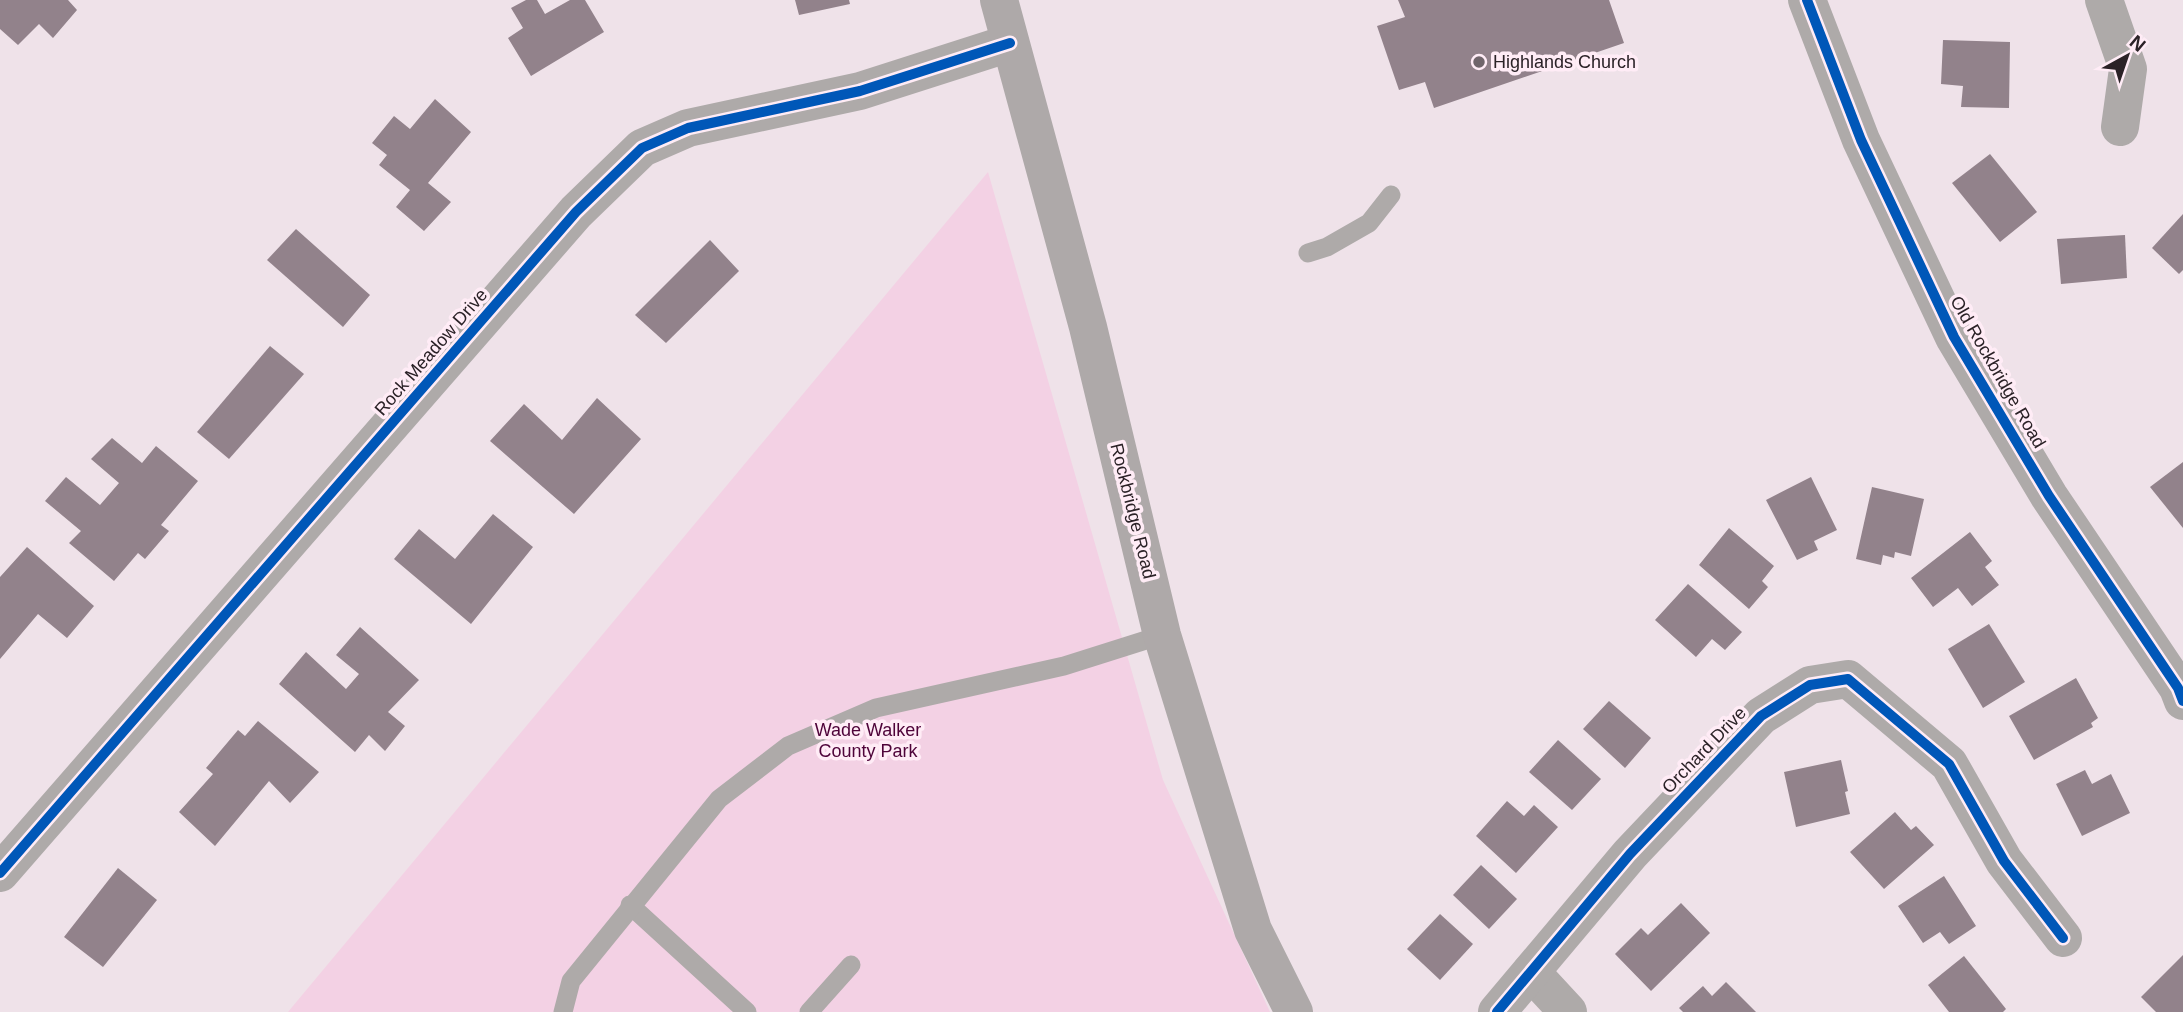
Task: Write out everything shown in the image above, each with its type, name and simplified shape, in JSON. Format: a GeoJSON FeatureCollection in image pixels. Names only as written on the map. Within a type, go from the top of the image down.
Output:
{"type":"FeatureCollection","features":[{"type":"Feature","properties":{"kind":"main road","name":"Rockbridge Road"},"geometry":{"type":"LineString","coordinates":[[999,0],[1088,327],[1162,635],[1253,930],[1294,1012]]}},
{"type":"Feature","properties":{"kind":"street","name":"Old Rockbridge Road"},"geometry":{"type":"LineString","coordinates":[[1807,0],[1861,140],[1954,337],[2049,496],[2178,688],[2183,701]]}},
{"type":"Feature","properties":{"kind":"street"},"geometry":{"type":"LineString","coordinates":[[2107,1],[2128,69],[2120,127]]}},
{"type":"Feature","properties":{"kind":"street","name":"Rock Meadow Drive"},"geometry":{"type":"LineString","coordinates":[[0,873],[576,212],[642,148],[688,128],[860,91],[1010,43]]}},
{"type":"Feature","properties":{"kind":"street","name":"Orchard Drive"},"geometry":{"type":"LineString","coordinates":[[1497,1012],[1630,854],[1760,716],[1810,685],[1848,679],[1949,764],[2004,861],[2063,938]]}},
{"type":"Feature","properties":{"kind":"street"},"geometry":{"type":"LineString","coordinates":[[1531,972],[1568,1012]]}},
{"type":"Feature","properties":{"kind":"lane"},"geometry":{"type":"LineString","coordinates":[[1308,253],[1327,247],[1369,223],[1391,195]]}},
{"type":"Feature","properties":{"kind":"lane"},"geometry":{"type":"LineString","coordinates":[[563,1012],[571,981],[630,905],[719,799],[789,746],[876,708],[1064,666],[1162,635]]}},
{"type":"Feature","properties":{"kind":"lane"},"geometry":{"type":"LineString","coordinates":[[630,905],[747,1012]]}},
{"type":"Feature","properties":{"kind":"lane"},"geometry":{"type":"LineString","coordinates":[[809,1012],[850,965]]}},
{"type":"Feature","properties":{"kind":"green space","name":"Wade Walker County Park"},"geometry":{"type":"Polygon","coordinates":[[[988,172],[1163,780],[1270,1012],[288,1012],[988,172]]]}},
{"type":"Feature","properties":{"kind":"building"},"geometry":{"type":"Polygon","coordinates":[[[0,0],[68,0],[77,10],[53,38],[39,24],[18,45],[0,29],[0,0]]]}},
{"type":"Feature","properties":{"kind":"building"},"geometry":{"type":"Polygon","coordinates":[[[526,0],[537,0],[545,14],[570,0],[585,0],[604,32],[531,76],[508,38],[523,28],[511,8],[526,0]]]}},
{"type":"Feature","properties":{"kind":"building"},"geometry":{"type":"Polygon","coordinates":[[[795,0],[849,0],[850,4],[799,15],[795,0]]]}},
{"type":"Feature","properties":{"kind":"building","name":"Highlands Church"},"geometry":{"type":"Polygon","coordinates":[[[1398,0],[1609,0],[1624,43],[1434,108],[1425,82],[1399,90],[1377,26],[1405,17],[1398,0]]]}},
{"type":"Feature","properties":{"kind":"building"},"geometry":{"type":"Polygon","coordinates":[[[1943,40],[2010,42],[2009,108],[1961,107],[1963,86],[1941,84],[1943,40]]]}},
{"type":"Feature","properties":{"kind":"building"},"geometry":{"type":"Polygon","coordinates":[[[435,99],[471,132],[428,183],[451,202],[424,231],[396,207],[410,190],[379,165],[387,155],[372,143],[394,116],[410,129],[435,99]]]}},
{"type":"Feature","properties":{"kind":"building"},"geometry":{"type":"Polygon","coordinates":[[[1990,154],[2037,212],[2000,242],[1952,183],[1990,154]]]}},
{"type":"Feature","properties":{"kind":"building"},"geometry":{"type":"Polygon","coordinates":[[[2183,214],[2183,270],[2179,274],[2152,248],[2183,214]]]}},
{"type":"Feature","properties":{"kind":"building"},"geometry":{"type":"Polygon","coordinates":[[[296,229],[370,295],[343,327],[267,260],[296,229]]]}},
{"type":"Feature","properties":{"kind":"building"},"geometry":{"type":"Polygon","coordinates":[[[2125,235],[2127,278],[2061,284],[2057,239],[2125,235]]]}},
{"type":"Feature","properties":{"kind":"building"},"geometry":{"type":"Polygon","coordinates":[[[710,240],[739,271],[666,343],[635,315],[710,240]]]}},
{"type":"Feature","properties":{"kind":"building"},"geometry":{"type":"Polygon","coordinates":[[[270,346],[304,374],[229,459],[197,432],[270,346]]]}},
{"type":"Feature","properties":{"kind":"building"},"geometry":{"type":"Polygon","coordinates":[[[597,398],[641,439],[574,514],[490,441],[524,404],[562,440],[597,398]]]}},
{"type":"Feature","properties":{"kind":"building"},"geometry":{"type":"Polygon","coordinates":[[[112,438],[142,463],[156,446],[198,481],[161,525],[169,531],[145,559],[138,553],[114,581],[69,543],[81,531],[45,501],[66,477],[100,505],[119,483],[91,459],[112,438]]]}},
{"type":"Feature","properties":{"kind":"building"},"geometry":{"type":"Polygon","coordinates":[[[2183,462],[2183,528],[2150,487],[2183,462]]]}},
{"type":"Feature","properties":{"kind":"building"},"geometry":{"type":"Polygon","coordinates":[[[1811,477],[1837,530],[1814,541],[1818,550],[1797,560],[1766,500],[1811,477]]]}},
{"type":"Feature","properties":{"kind":"building"},"geometry":{"type":"Polygon","coordinates":[[[1872,487],[1924,499],[1911,556],[1895,552],[1894,558],[1883,555],[1881,565],[1856,559],[1872,487]]]}},
{"type":"Feature","properties":{"kind":"building"},"geometry":{"type":"Polygon","coordinates":[[[493,514],[533,547],[471,624],[394,559],[419,529],[455,559],[493,514]]]}},
{"type":"Feature","properties":{"kind":"building"},"geometry":{"type":"Polygon","coordinates":[[[1729,528],[1774,566],[1762,581],[1768,587],[1749,609],[1699,565],[1729,528]]]}},
{"type":"Feature","properties":{"kind":"building"},"geometry":{"type":"Polygon","coordinates":[[[1970,532],[1992,561],[1985,567],[1999,585],[1972,606],[1958,588],[1933,607],[1911,578],[1970,532]]]}},
{"type":"Feature","properties":{"kind":"building"},"geometry":{"type":"Polygon","coordinates":[[[27,547],[94,606],[67,638],[38,614],[0,659],[0,577],[27,547]]]}},
{"type":"Feature","properties":{"kind":"building"},"geometry":{"type":"Polygon","coordinates":[[[1688,584],[1742,632],[1725,650],[1712,639],[1696,657],[1655,620],[1688,584]]]}},
{"type":"Feature","properties":{"kind":"building"},"geometry":{"type":"Polygon","coordinates":[[[1989,624],[2025,682],[1983,708],[1948,649],[1989,624]]]}},
{"type":"Feature","properties":{"kind":"building"},"geometry":{"type":"Polygon","coordinates":[[[360,627],[419,680],[388,712],[405,726],[385,751],[369,735],[355,752],[279,684],[306,652],[346,689],[359,674],[336,655],[360,627]]]}},
{"type":"Feature","properties":{"kind":"building"},"geometry":{"type":"Polygon","coordinates":[[[2076,678],[2098,718],[2091,723],[2093,727],[2034,760],[2009,716],[2076,678]]]}},
{"type":"Feature","properties":{"kind":"building"},"geometry":{"type":"Polygon","coordinates":[[[1609,701],[1651,738],[1625,768],[1583,729],[1609,701]]]}},
{"type":"Feature","properties":{"kind":"building"},"geometry":{"type":"Polygon","coordinates":[[[258,721],[319,772],[290,803],[269,781],[215,846],[179,812],[213,774],[206,768],[238,730],[245,736],[258,721]]]}},
{"type":"Feature","properties":{"kind":"building"},"geometry":{"type":"Polygon","coordinates":[[[1558,740],[1601,779],[1572,810],[1529,772],[1558,740]]]}},
{"type":"Feature","properties":{"kind":"building"},"geometry":{"type":"Polygon","coordinates":[[[1841,760],[1850,814],[1796,827],[1784,772],[1841,760]]]}},
{"type":"Feature","properties":{"kind":"building"},"geometry":{"type":"Polygon","coordinates":[[[2085,770],[2092,784],[2111,774],[2130,813],[2082,836],[2056,784],[2085,770]]]}},
{"type":"Feature","properties":{"kind":"building"},"geometry":{"type":"Polygon","coordinates":[[[1507,801],[1524,816],[1534,805],[1558,827],[1516,873],[1476,836],[1507,801]]]}},
{"type":"Feature","properties":{"kind":"building"},"geometry":{"type":"Polygon","coordinates":[[[1895,812],[1911,830],[1916,826],[1934,845],[1884,889],[1850,852],[1895,812]]]}},
{"type":"Feature","properties":{"kind":"building"},"geometry":{"type":"Polygon","coordinates":[[[1481,865],[1517,899],[1489,929],[1453,895],[1481,865]]]}},
{"type":"Feature","properties":{"kind":"building"},"geometry":{"type":"Polygon","coordinates":[[[118,868],[157,900],[103,967],[64,937],[118,868]]]}},
{"type":"Feature","properties":{"kind":"building"},"geometry":{"type":"Polygon","coordinates":[[[1944,876],[1976,926],[1949,944],[1940,932],[1923,943],[1898,906],[1944,876]]]}},
{"type":"Feature","properties":{"kind":"building"},"geometry":{"type":"Polygon","coordinates":[[[1681,903],[1710,933],[1651,991],[1615,954],[1641,928],[1648,935],[1681,903]]]}},
{"type":"Feature","properties":{"kind":"building"},"geometry":{"type":"Polygon","coordinates":[[[1440,914],[1473,944],[1440,980],[1407,949],[1440,914]]]}},
{"type":"Feature","properties":{"kind":"building"},"geometry":{"type":"Polygon","coordinates":[[[2183,955],[2183,1012],[2156,1012],[2141,997],[2183,955]]]}},
{"type":"Feature","properties":{"kind":"building"},"geometry":{"type":"Polygon","coordinates":[[[1964,956],[2006,1009],[2003,1012],[1949,1012],[1928,985],[1964,956]]]}},
{"type":"Feature","properties":{"kind":"building"},"geometry":{"type":"Polygon","coordinates":[[[1726,982],[1756,1012],[1683,1012],[1679,1008],[1703,986],[1712,996],[1726,982]]]}},
{"type":"Feature","properties":{"kind":"cycle path"},"geometry":{"type":"LineString","coordinates":[[1807,0],[1861,140],[1954,337],[2049,496],[2178,688],[2183,701]]}},
{"type":"Feature","properties":{"kind":"cycle path"},"geometry":{"type":"LineString","coordinates":[[0,873],[576,212],[642,148],[688,128],[860,91],[1010,43]]}},
{"type":"Feature","properties":{"kind":"cycle path"},"geometry":{"type":"LineString","coordinates":[[1497,1012],[1630,854],[1761,716],[1810,685],[1848,679],[1949,764],[2004,861],[2063,938]]}},
{"type":"Feature","properties":{"kind":"place","name":"Highlands Church"},"geometry":{"type":"Point","coordinates":[1479,62]}}]}
